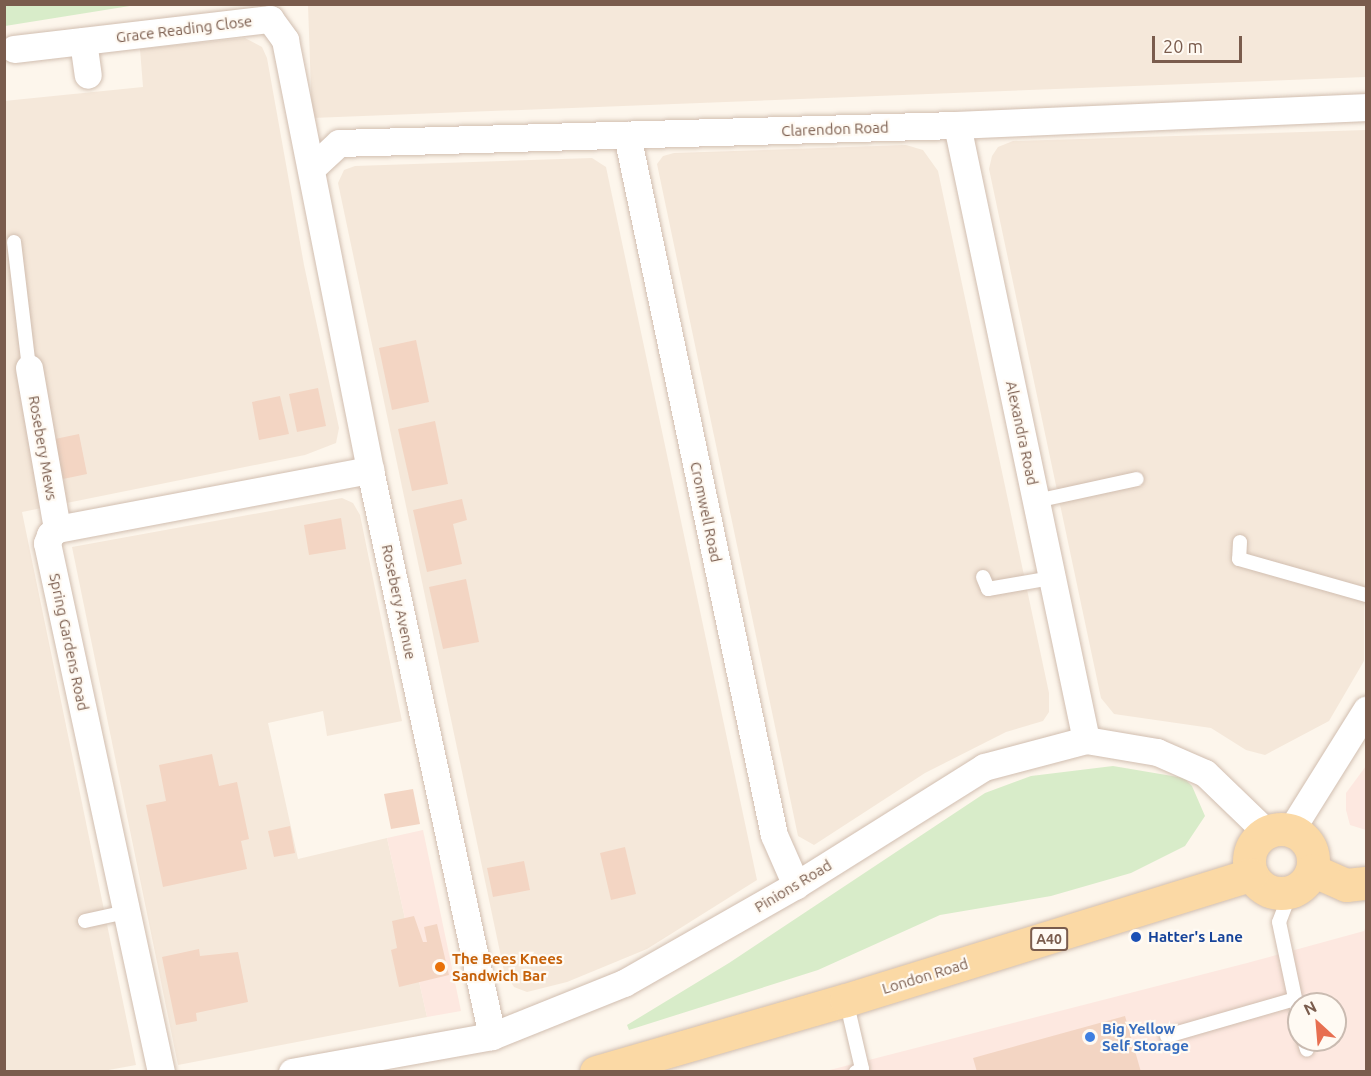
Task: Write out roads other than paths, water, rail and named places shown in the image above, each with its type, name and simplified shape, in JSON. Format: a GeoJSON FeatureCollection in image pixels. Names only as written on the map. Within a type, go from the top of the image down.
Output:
{"type":"FeatureCollection","features":[{"type":"Feature","properties":{"kind":"main road"},"geometry":{"type":"LineString","coordinates":[[1301,881],[1310,846],[1279,831],[1254,843],[1248,858],[1251,874],[1268,889],[1301,881],[1346,885],[1366,883]]}},
{"type":"Feature","properties":{"kind":"main road","name":"London Road"},"geometry":{"type":"LineString","coordinates":[[596,1071],[846,1000],[1251,874]]}},
{"type":"Feature","properties":{"kind":"street","name":"Grace Reading Close"},"geometry":{"type":"LineString","coordinates":[[14,49],[270,18],[285,40],[313,167]]}},
{"type":"Feature","properties":{"kind":"street"},"geometry":{"type":"LineString","coordinates":[[83,41],[88,75]]}},
{"type":"Feature","properties":{"kind":"street","name":"Clarendon Road"},"geometry":{"type":"LineString","coordinates":[[313,167],[339,143],[957,125],[1366,107]]}},
{"type":"Feature","properties":{"kind":"street","name":"Alexandra Road"},"geometry":{"type":"LineString","coordinates":[[957,125],[1086,740]]}},
{"type":"Feature","properties":{"kind":"street","name":"Cromwell Road"},"geometry":{"type":"LineString","coordinates":[[627,135],[774,835],[796,885]]}},
{"type":"Feature","properties":{"kind":"street","name":"Rosebery Avenue"},"geometry":{"type":"LineString","coordinates":[[313,167],[370,470],[492,1036]]}},
{"type":"Feature","properties":{"kind":"street","name":"Rosebery Mews"},"geometry":{"type":"LineString","coordinates":[[29,368],[57,529]]}},
{"type":"Feature","properties":{"kind":"street"},"geometry":{"type":"LineString","coordinates":[[57,529],[370,470]]}},
{"type":"Feature","properties":{"kind":"street","name":"Spring Gardens Road"},"geometry":{"type":"LineString","coordinates":[[57,529],[50,535],[47,543],[161,1071]]}},
{"type":"Feature","properties":{"kind":"street"},"geometry":{"type":"LineString","coordinates":[[1279,831],[1366,710]]}},
{"type":"Feature","properties":{"kind":"street","name":"Pinions Road"},"geometry":{"type":"LineString","coordinates":[[292,1071],[492,1036],[624,983],[796,885],[984,767],[1086,740],[1157,752],[1205,773],[1279,831]]}},
{"type":"Feature","properties":{"kind":"lane"},"geometry":{"type":"LineString","coordinates":[[14,242],[29,368]]}},
{"type":"Feature","properties":{"kind":"lane"},"geometry":{"type":"LineString","coordinates":[[1036,501],[1137,479]]}},
{"type":"Feature","properties":{"kind":"lane"},"geometry":{"type":"LineString","coordinates":[[1240,542],[1239,559],[1366,595]]}},
{"type":"Feature","properties":{"kind":"lane"},"geometry":{"type":"LineString","coordinates":[[983,577],[988,589],[1052,578]]}},
{"type":"Feature","properties":{"kind":"lane"},"geometry":{"type":"LineString","coordinates":[[1294,992],[1279,922],[1301,881]]}},
{"type":"Feature","properties":{"kind":"lane"},"geometry":{"type":"LineString","coordinates":[[86,921],[126,912]]}},
{"type":"Feature","properties":{"kind":"lane"},"geometry":{"type":"LineString","coordinates":[[846,1000],[862,1069],[855,1071]]}},
{"type":"Feature","properties":{"kind":"lane"},"geometry":{"type":"LineString","coordinates":[[1167,1036],[1287,1001]]}},
{"type":"Feature","properties":{"kind":"place","name":"Hatter's Lane"},"geometry":{"type":"Point","coordinates":[1136,937]}},
{"type":"Feature","properties":{"kind":"place","name":"The Bees Knees Sandwich Bar"},"geometry":{"type":"Point","coordinates":[440,967]}},
{"type":"Feature","properties":{"kind":"place","name":"Big Yellow Self Storage"},"geometry":{"type":"Point","coordinates":[1090,1037]}}]}
